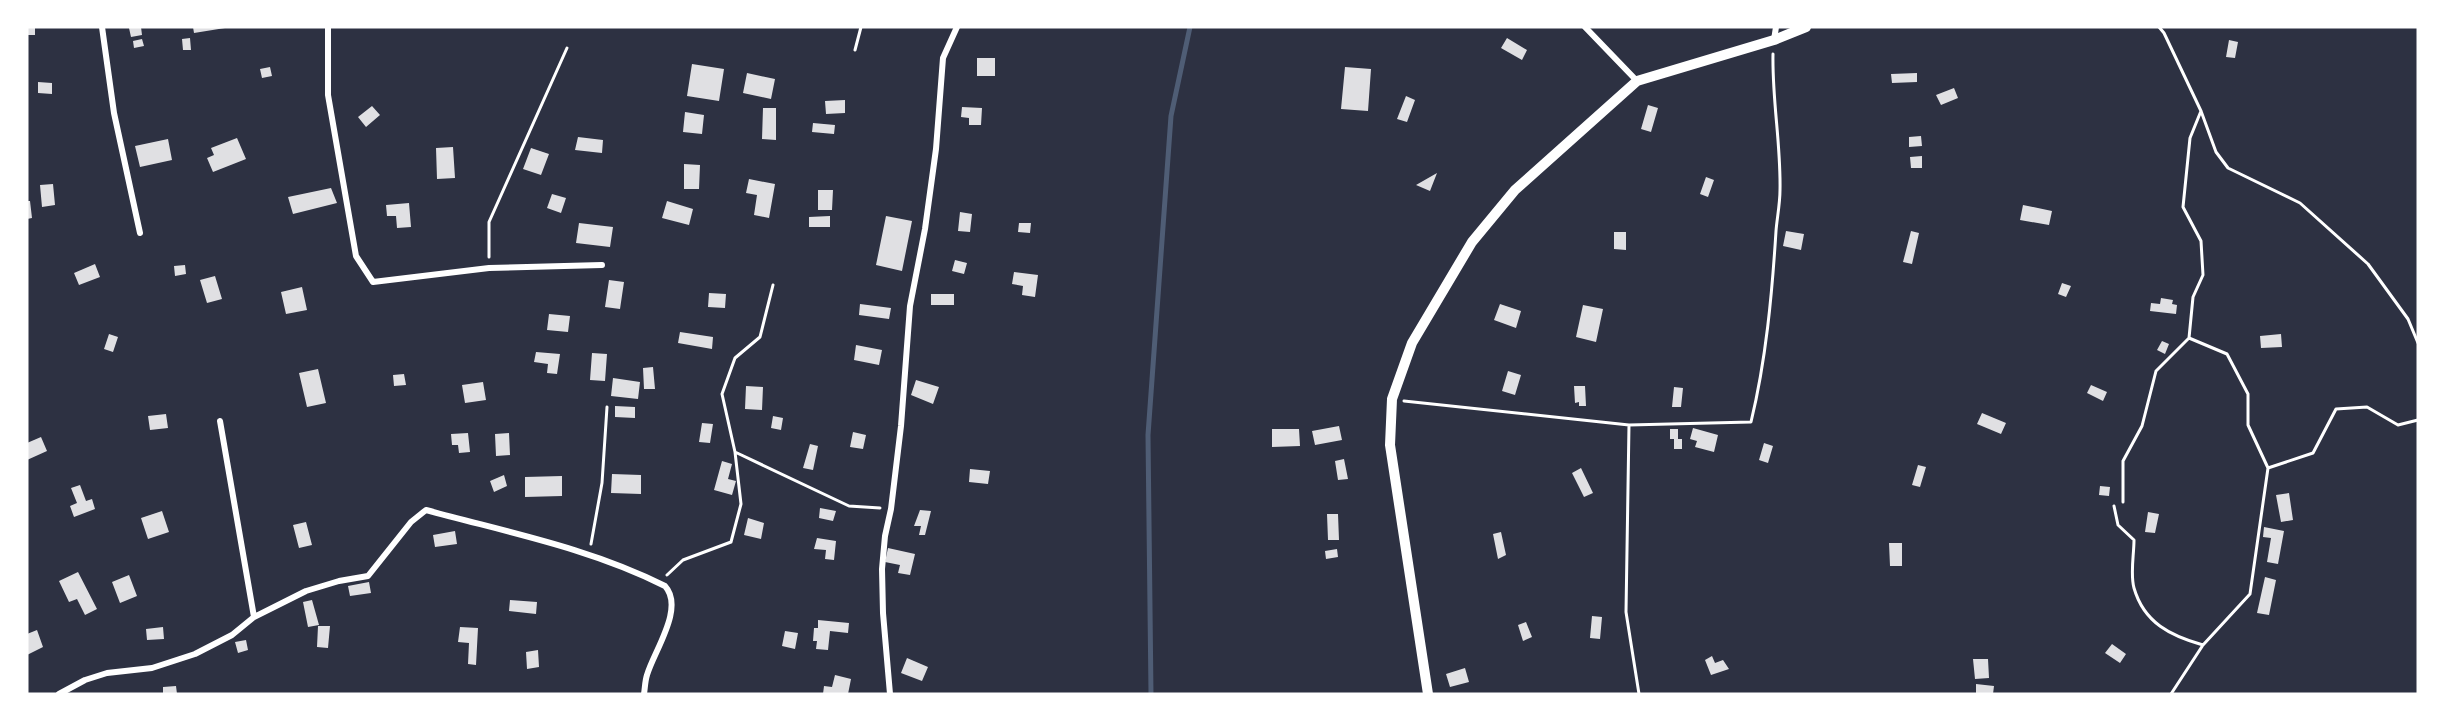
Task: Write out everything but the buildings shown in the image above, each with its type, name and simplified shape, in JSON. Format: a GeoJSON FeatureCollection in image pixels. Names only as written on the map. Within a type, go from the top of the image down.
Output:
{"type":"FeatureCollection","features":[{"type":"Feature","properties":{"kind":"street"},"geometry":{"type":"LineString","coordinates":[[102,27],[114,113],[140,233]]}},
{"type":"Feature","properties":{"kind":"street"},"geometry":{"type":"LineString","coordinates":[[328,27],[328,95],[356,256],[373,282],[489,268],[602,265]]}},
{"type":"Feature","properties":{"kind":"street"},"geometry":{"type":"LineString","coordinates":[[890,694],[882,569],[885,536],[891,509],[901,426],[910,306],[925,229],[936,149],[943,58],[957,27]]}},
{"type":"Feature","properties":{"kind":"street"},"geometry":{"type":"LineString","coordinates":[[1585,27],[1637,81]]}},
{"type":"Feature","properties":{"kind":"street"},"geometry":{"type":"LineString","coordinates":[[1774,40],[1776,27]]}},
{"type":"Feature","properties":{"kind":"street"},"geometry":{"type":"LineString","coordinates":[[1428,694],[1390,445],[1392,399],[1412,343],[1472,242],[1515,190],[1637,81],[1774,40],[1806,27]]}},
{"type":"Feature","properties":{"kind":"street"},"geometry":{"type":"LineString","coordinates":[[220,421],[254,617]]}},
{"type":"Feature","properties":{"kind":"street"},"geometry":{"type":"LineString","coordinates":[[59,694],[85,680],[107,673],[152,668],[195,654],[232,635],[254,617],[306,591],[339,581],[368,576],[411,522],[426,510],[589,555],[660,583],[669,590],[672,610],[647,675],[644,694]]}},
{"type":"Feature","properties":{"kind":"path"},"geometry":{"type":"LineString","coordinates":[[855,50],[861,27]]}},
{"type":"Feature","properties":{"kind":"path"},"geometry":{"type":"LineString","coordinates":[[2159,27],[2201,111],[2216,152],[2228,168],[2300,203],[2368,264],[2408,319],[2418,343]]}},
{"type":"Feature","properties":{"kind":"path"},"geometry":{"type":"LineString","coordinates":[[1392,399],[1629,425],[1751,422],[1759,389],[1770,304],[1780,191],[1779,142],[1772,81],[1774,40]]}},
{"type":"Feature","properties":{"kind":"path"},"geometry":{"type":"LineString","coordinates":[[489,268],[489,222],[567,48]]}},
{"type":"Feature","properties":{"kind":"path"},"geometry":{"type":"LineString","coordinates":[[2123,502],[2123,461],[2142,426],[2156,371],[2189,338],[2193,297],[2204,275],[2201,242],[2183,207],[2190,138],[2201,111]]}},
{"type":"Feature","properties":{"kind":"path"},"geometry":{"type":"LineString","coordinates":[[660,583],[683,560],[731,542],[741,504],[735,452],[722,394],[735,357],[760,338],[773,285]]}},
{"type":"Feature","properties":{"kind":"path"},"geometry":{"type":"LineString","coordinates":[[2171,694],[2204,645],[2250,594],[2268,468],[2247,424],[2248,394],[2227,354],[2189,338]]}},
{"type":"Feature","properties":{"kind":"path"},"geometry":{"type":"LineString","coordinates":[[589,555],[602,483],[606,407]]}},
{"type":"Feature","properties":{"kind":"path"},"geometry":{"type":"LineString","coordinates":[[2268,468],[2313,453],[2336,409],[2367,407],[2398,424],[2418,420]]}},
{"type":"Feature","properties":{"kind":"path"},"geometry":{"type":"LineString","coordinates":[[1629,425],[1626,612],[1639,694]]}},
{"type":"Feature","properties":{"kind":"path"},"geometry":{"type":"LineString","coordinates":[[735,452],[849,506],[891,509]]}},
{"type":"Feature","properties":{"kind":"path"},"geometry":{"type":"LineString","coordinates":[[2114,506],[2118,525],[2134,540],[2133,586],[2144,612],[2174,636],[2204,645]]}},
{"type":"Feature","properties":{"kind":"waterway"},"geometry":{"type":"LineString","coordinates":[[1151,694],[1148,435],[1171,116],[1190,27]]}}]}
